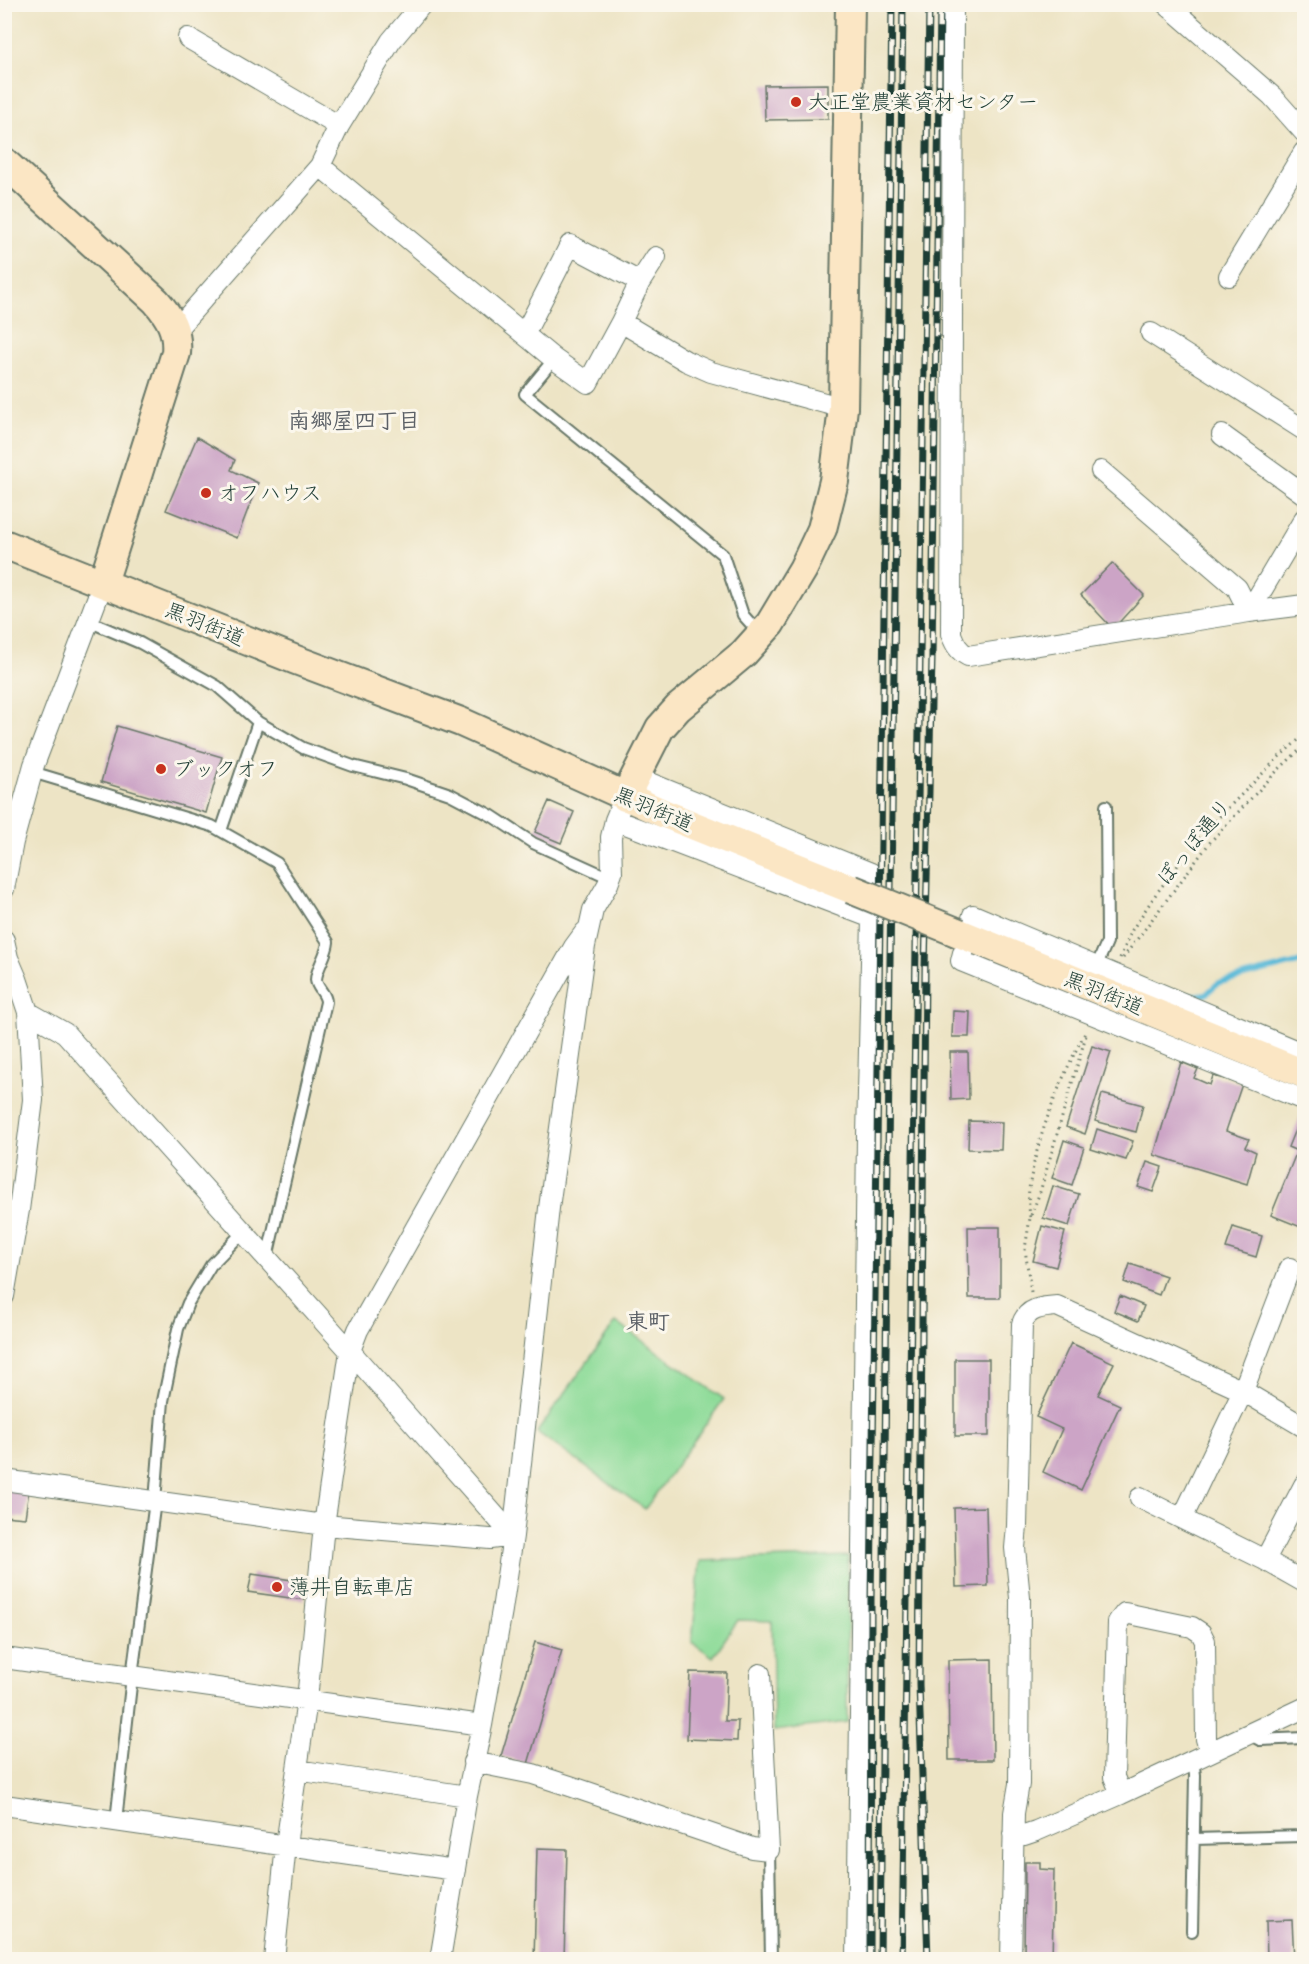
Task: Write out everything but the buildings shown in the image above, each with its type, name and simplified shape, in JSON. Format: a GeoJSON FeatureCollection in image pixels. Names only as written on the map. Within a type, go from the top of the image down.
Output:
{"type":"FeatureCollection","features":[{"type":"Feature","properties":{"kind":"street"},"geometry":{"type":"LineString","coordinates":[[176,331],[320,166],[339,126],[391,41],[422,4]]}},
{"type":"Feature","properties":{"kind":"street"},"geometry":{"type":"LineString","coordinates":[[440,1959],[513,1536],[549,1208],[589,927],[593,910],[612,873],[611,837],[625,798],[660,729],[678,708],[744,653],[770,624],[803,569],[822,529],[834,482],[843,408],[850,4]]}},
{"type":"Feature","properties":{"kind":"street"},"geometry":{"type":"LineString","coordinates":[[953,4],[951,634],[956,645],[968,656],[1305,605]]}},
{"type":"Feature","properties":{"kind":"street"},"geometry":{"type":"LineString","coordinates":[[1166,4],[1272,96],[1305,132]]}},
{"type":"Feature","properties":{"kind":"street"},"geometry":{"type":"LineString","coordinates":[[188,38],[339,126]]}},
{"type":"Feature","properties":{"kind":"street"},"geometry":{"type":"LineString","coordinates":[[1229,276],[1305,152]]}},
{"type":"Feature","properties":{"kind":"street"},"geometry":{"type":"LineString","coordinates":[[320,166],[554,359],[588,383],[640,282],[656,257]]}},
{"type":"Feature","properties":{"kind":"street"},"geometry":{"type":"LineString","coordinates":[[4,889],[13,842],[32,772],[103,583],[176,353],[176,331],[170,318],[156,301],[9,175]]}},
{"type":"Feature","properties":{"kind":"street"},"geometry":{"type":"LineString","coordinates":[[525,333],[570,245],[640,282]]}},
{"type":"Feature","properties":{"kind":"street"},"geometry":{"type":"LineString","coordinates":[[621,322],[686,361],[711,372],[843,408]]}},
{"type":"Feature","properties":{"kind":"street"},"geometry":{"type":"LineString","coordinates":[[1152,333],[1305,430]]}},
{"type":"Feature","properties":{"kind":"street"},"geometry":{"type":"LineString","coordinates":[[1222,435],[1305,494]]}},
{"type":"Feature","properties":{"kind":"street"},"geometry":{"type":"LineString","coordinates":[[1101,471],[1237,588],[1249,612]]}},
{"type":"Feature","properties":{"kind":"street"},"geometry":{"type":"LineString","coordinates":[[1249,612],[1305,519]]}},
{"type":"Feature","properties":{"kind":"street","name":"黒羽街道"},"geometry":{"type":"LineString","coordinates":[[4,544],[461,722],[625,798],[964,938],[1305,1074]]}},
{"type":"Feature","properties":{"kind":"street"},"geometry":{"type":"LineString","coordinates":[[625,798],[870,873],[872,918],[867,1136],[857,1959]]}},
{"type":"Feature","properties":{"kind":"street"},"geometry":{"type":"LineString","coordinates":[[625,798],[872,918]]}},
{"type":"Feature","properties":{"kind":"street"},"geometry":{"type":"LineString","coordinates":[[1305,1054],[973,915],[964,938],[961,962],[1305,1100]]}},
{"type":"Feature","properties":{"kind":"street"},"geometry":{"type":"LineString","coordinates":[[274,1959],[286,1845],[307,1700],[324,1525],[350,1351],[358,1330],[515,1050],[574,947],[589,927]]}},
{"type":"Feature","properties":{"kind":"street"},"geometry":{"type":"LineString","coordinates":[[4,940],[8,958],[28,1012],[33,1100],[12,1208],[4,1296]]}},
{"type":"Feature","properties":{"kind":"street"},"geometry":{"type":"LineString","coordinates":[[28,1012],[65,1034],[513,1536]]}},
{"type":"Feature","properties":{"kind":"street"},"geometry":{"type":"LineString","coordinates":[[1182,1519],[1243,1391],[1290,1268]]}},
{"type":"Feature","properties":{"kind":"street"},"geometry":{"type":"LineString","coordinates":[[1011,1959],[1013,1834],[1019,1784],[1020,1598],[1015,1548],[1024,1317],[1035,1308],[1057,1306],[1243,1391],[1305,1427]]}},
{"type":"Feature","properties":{"kind":"street"},"geometry":{"type":"LineString","coordinates":[[4,1480],[324,1525],[490,1539],[513,1536]]}},
{"type":"Feature","properties":{"kind":"street"},"geometry":{"type":"LineString","coordinates":[[1265,1560],[1305,1485]]}},
{"type":"Feature","properties":{"kind":"street"},"geometry":{"type":"LineString","coordinates":[[1140,1498],[1305,1582]]}},
{"type":"Feature","properties":{"kind":"street"},"geometry":{"type":"LineString","coordinates":[[1121,1794],[1114,1777],[1118,1622],[1125,1613],[1192,1628],[1201,1633],[1204,1641],[1206,1739],[1202,1756]]}},
{"type":"Feature","properties":{"kind":"street"},"geometry":{"type":"LineString","coordinates":[[4,1658],[482,1725]]}},
{"type":"Feature","properties":{"kind":"street"},"geometry":{"type":"LineString","coordinates":[[473,1762],[533,1774],[752,1848],[769,1850],[760,1674]]}},
{"type":"Feature","properties":{"kind":"street"},"geometry":{"type":"LineString","coordinates":[[1013,1834],[1024,1835],[1036,1831],[1305,1708]]}},
{"type":"Feature","properties":{"kind":"street"},"geometry":{"type":"LineString","coordinates":[[297,1770],[467,1796]]}},
{"type":"Feature","properties":{"kind":"street"},"geometry":{"type":"LineString","coordinates":[[4,1805],[455,1870]]}},
{"type":"Feature","properties":{"kind":"lane"},"geometry":{"type":"LineString","coordinates":[[554,359],[525,394],[723,555],[743,615],[761,635]]}},
{"type":"Feature","properties":{"kind":"lane"},"geometry":{"type":"LineString","coordinates":[[88,621],[140,643],[217,686],[258,722],[303,748],[353,766],[406,779],[450,794],[492,816],[533,843],[610,878]]}},
{"type":"Feature","properties":{"kind":"lane"},"geometry":{"type":"LineString","coordinates":[[221,831],[258,722]]}},
{"type":"Feature","properties":{"kind":"lane"},"geometry":{"type":"LineString","coordinates":[[32,772],[212,826],[278,863],[328,942],[327,951],[316,977],[317,984],[326,995],[326,1002],[267,1258]]}},
{"type":"Feature","properties":{"kind":"lane"},"geometry":{"type":"LineString","coordinates":[[1096,967],[1107,942],[1106,806]]}},
{"type":"Feature","properties":{"kind":"lane"},"geometry":{"type":"LineString","coordinates":[[116,1821],[155,1501],[163,1401],[178,1329],[188,1303],[211,1265],[243,1232]]}},
{"type":"Feature","properties":{"kind":"lane"},"geometry":{"type":"LineString","coordinates":[[1249,1734],[1260,1740],[1305,1738]]}},
{"type":"Feature","properties":{"kind":"lane"},"geometry":{"type":"LineString","coordinates":[[1192,1931],[1196,1774],[1202,1756]]}},
{"type":"Feature","properties":{"kind":"lane"},"geometry":{"type":"LineString","coordinates":[[1194,1839],[1305,1836]]}},
{"type":"Feature","properties":{"kind":"lane"},"geometry":{"type":"LineString","coordinates":[[769,1850],[771,1959]]}},
{"type":"Feature","properties":{"kind":"path","name":"ぽっぽ通り"},"geometry":{"type":"LineString","coordinates":[[1305,735],[1279,757],[1201,835],[1132,930],[1117,966],[1211,841],[1277,771],[1305,746]]}},
{"type":"Feature","properties":{"kind":"path"},"geometry":{"type":"LineString","coordinates":[[1030,1218],[1029,1192],[1033,1166],[1071,1059],[1089,1025],[1030,1218],[1025,1249],[1032,1297]]}},
{"type":"Feature","properties":{"kind":"green space"},"geometry":{"type":"Polygon","coordinates":[[[616,1322],[724,1399],[645,1509],[537,1432],[616,1322]]]}},
{"type":"Feature","properties":{"kind":"green space"},"geometry":{"type":"Polygon","coordinates":[[[848,1556],[847,1722],[774,1731],[772,1621],[738,1620],[713,1657],[692,1642],[700,1561],[848,1556]]]}},
{"type":"Feature","properties":{"kind":"waterway"},"geometry":{"type":"LineString","coordinates":[[1183,995],[1205,995],[1218,983],[1304,961]]}},
{"type":"Feature","properties":{"kind":"railway"},"geometry":{"type":"LineString","coordinates":[[870,1960],[871,1601],[892,4]]}},
{"type":"Feature","properties":{"kind":"railway"},"geometry":{"type":"LineString","coordinates":[[880,1960],[903,4]]}},
{"type":"Feature","properties":{"kind":"railway"},"geometry":{"type":"LineString","coordinates":[[902,1960],[929,4]]}},
{"type":"Feature","properties":{"kind":"railway"},"geometry":{"type":"LineString","coordinates":[[928,1960],[919,1684],[925,968],[932,658],[940,4]]}},
{"type":"Feature","properties":{"kind":"place","name":"大正堂農業資材センター"},"geometry":{"type":"Point","coordinates":[796,102]}},
{"type":"Feature","properties":{"kind":"place","name":"オフハウス"},"geometry":{"type":"Point","coordinates":[206,493]}},
{"type":"Feature","properties":{"kind":"place","name":"ブックオフ"},"geometry":{"type":"Point","coordinates":[161,769]}},
{"type":"Feature","properties":{"kind":"place","name":"薄井自転車店"},"geometry":{"type":"Point","coordinates":[277,1587]}},
{"type":"Feature","properties":{"kind":"district","name":"南郷屋四丁目"},"geometry":{"type":"Point","coordinates":[354,420]}},
{"type":"Feature","properties":{"kind":"district","name":"東町"},"geometry":{"type":"Point","coordinates":[648,1321]}}]}
